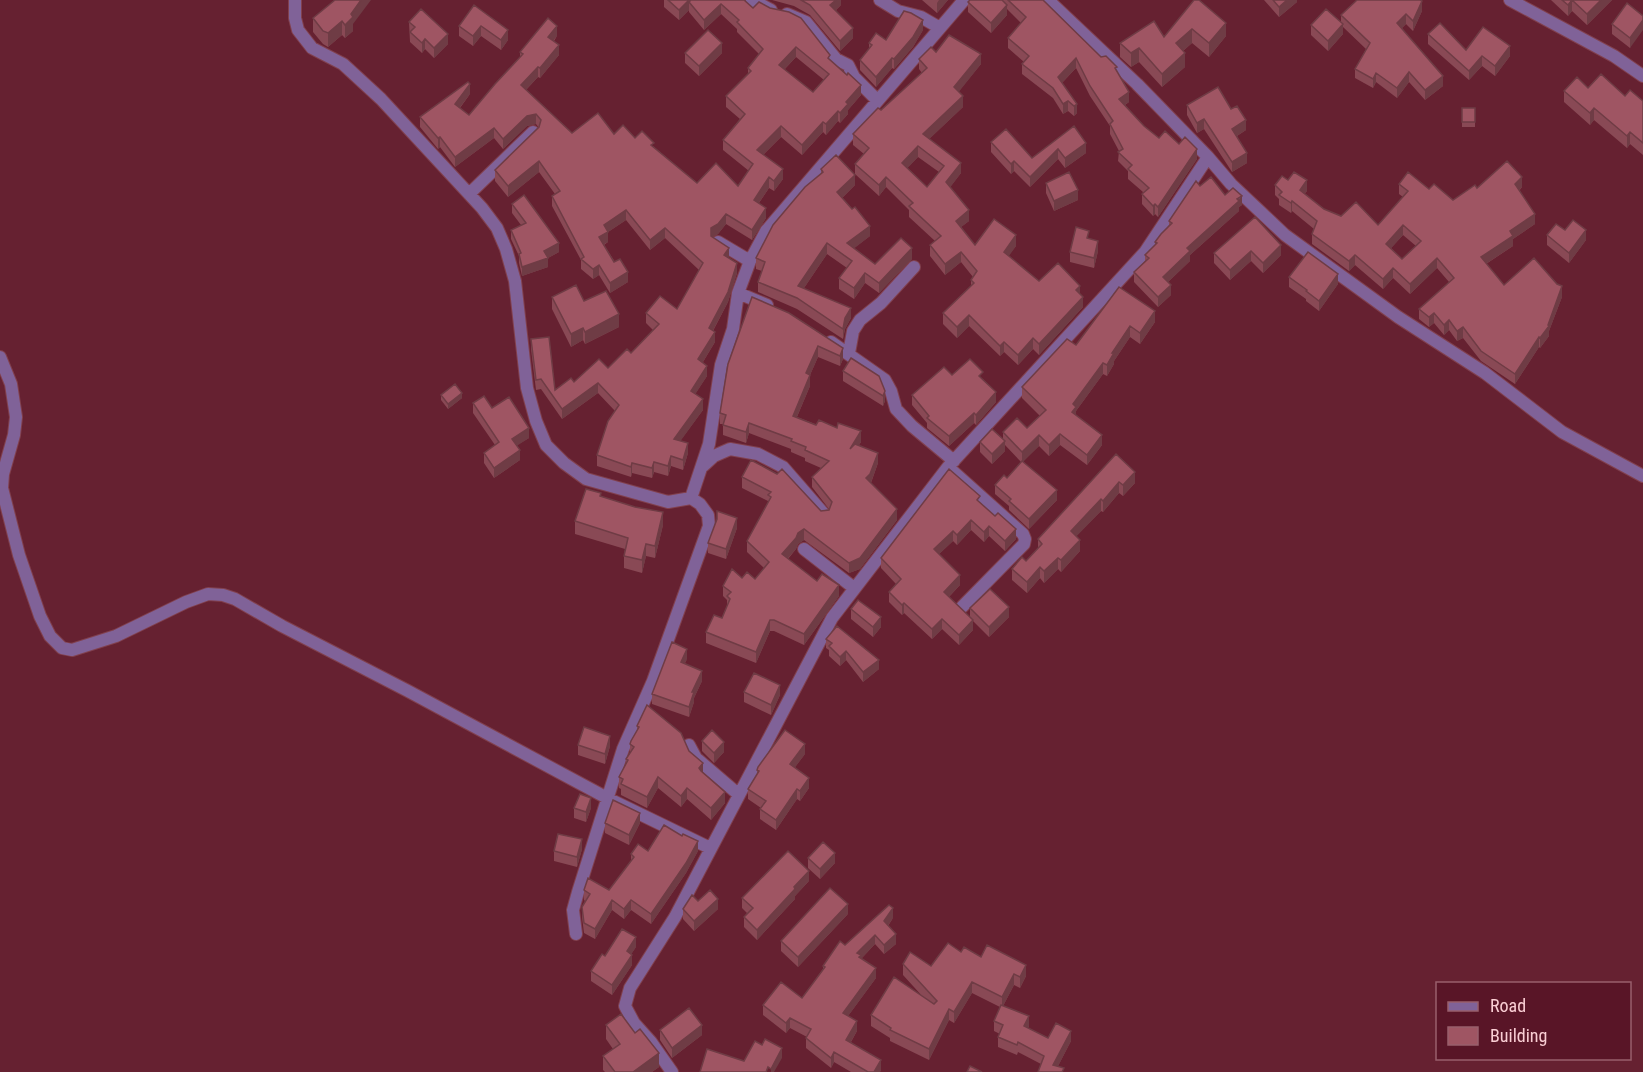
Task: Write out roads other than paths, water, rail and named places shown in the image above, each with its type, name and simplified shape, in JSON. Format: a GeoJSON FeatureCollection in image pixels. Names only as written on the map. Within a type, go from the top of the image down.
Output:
{"type":"FeatureCollection","features":[{"type":"Feature","properties":{"kind":"street"},"geometry":{"type":"LineString","coordinates":[[295,0],[298,30],[312,48],[343,64],[381,99],[482,208],[497,228],[516,281],[527,388],[536,421],[546,445],[564,463],[586,479],[668,501],[691,498],[700,504],[708,515],[709,526],[653,681],[623,749],[609,799],[590,852],[573,910],[576,934]]}},
{"type":"Feature","properties":{"kind":"street"},"geometry":{"type":"LineString","coordinates":[[753,0],[772,10],[792,14],[806,22],[836,59],[848,65],[854,77],[877,100]]}},
{"type":"Feature","properties":{"kind":"street"},"geometry":{"type":"LineString","coordinates":[[880,0],[898,11],[921,17],[940,28]]}},
{"type":"Feature","properties":{"kind":"street"},"geometry":{"type":"LineString","coordinates":[[691,498],[709,444],[721,365],[733,329],[738,292],[750,261],[766,231],[964,0]]}},
{"type":"Feature","properties":{"kind":"street"},"geometry":{"type":"LineString","coordinates":[[1048,0],[1121,69],[1208,156],[1231,184],[1285,235],[1340,276],[1485,373],[1562,432],[1643,476]]}},
{"type":"Feature","properties":{"kind":"street"},"geometry":{"type":"LineString","coordinates":[[1510,0],[1614,56],[1643,76]]}},
{"type":"Feature","properties":{"kind":"street"},"geometry":{"type":"LineString","coordinates":[[469,194],[533,132]]}},
{"type":"Feature","properties":{"kind":"street"},"geometry":{"type":"LineString","coordinates":[[672,1072],[655,1047],[634,1023],[625,1006],[630,988],[675,917],[832,618],[951,464],[1145,252],[1208,156]]}},
{"type":"Feature","properties":{"kind":"street"},"geometry":{"type":"LineString","coordinates":[[718,242],[750,261]]}},
{"type":"Feature","properties":{"kind":"street"},"geometry":{"type":"LineString","coordinates":[[849,353],[853,331],[860,320],[881,303],[914,267]]}},
{"type":"Feature","properties":{"kind":"street"},"geometry":{"type":"LineString","coordinates":[[738,292],[779,310]]}},
{"type":"Feature","properties":{"kind":"street"},"geometry":{"type":"LineString","coordinates":[[822,337],[849,353],[858,363],[885,380],[896,409],[1023,534],[1024,544],[962,607]]}},
{"type":"Feature","properties":{"kind":"street"},"geometry":{"type":"LineString","coordinates":[[0,357],[11,384],[16,417],[2,488],[19,555],[40,616],[50,636],[62,648],[72,650],[116,636],[186,602],[208,594],[223,595],[235,599],[609,799],[710,849]]}},
{"type":"Feature","properties":{"kind":"street"},"geometry":{"type":"LineString","coordinates":[[702,467],[714,456],[730,449],[758,454],[783,467],[824,514]]}},
{"type":"Feature","properties":{"kind":"street"},"geometry":{"type":"LineString","coordinates":[[804,549],[854,588]]}},
{"type":"Feature","properties":{"kind":"street"},"geometry":{"type":"LineString","coordinates":[[689,745],[696,758],[738,794]]}}]}
